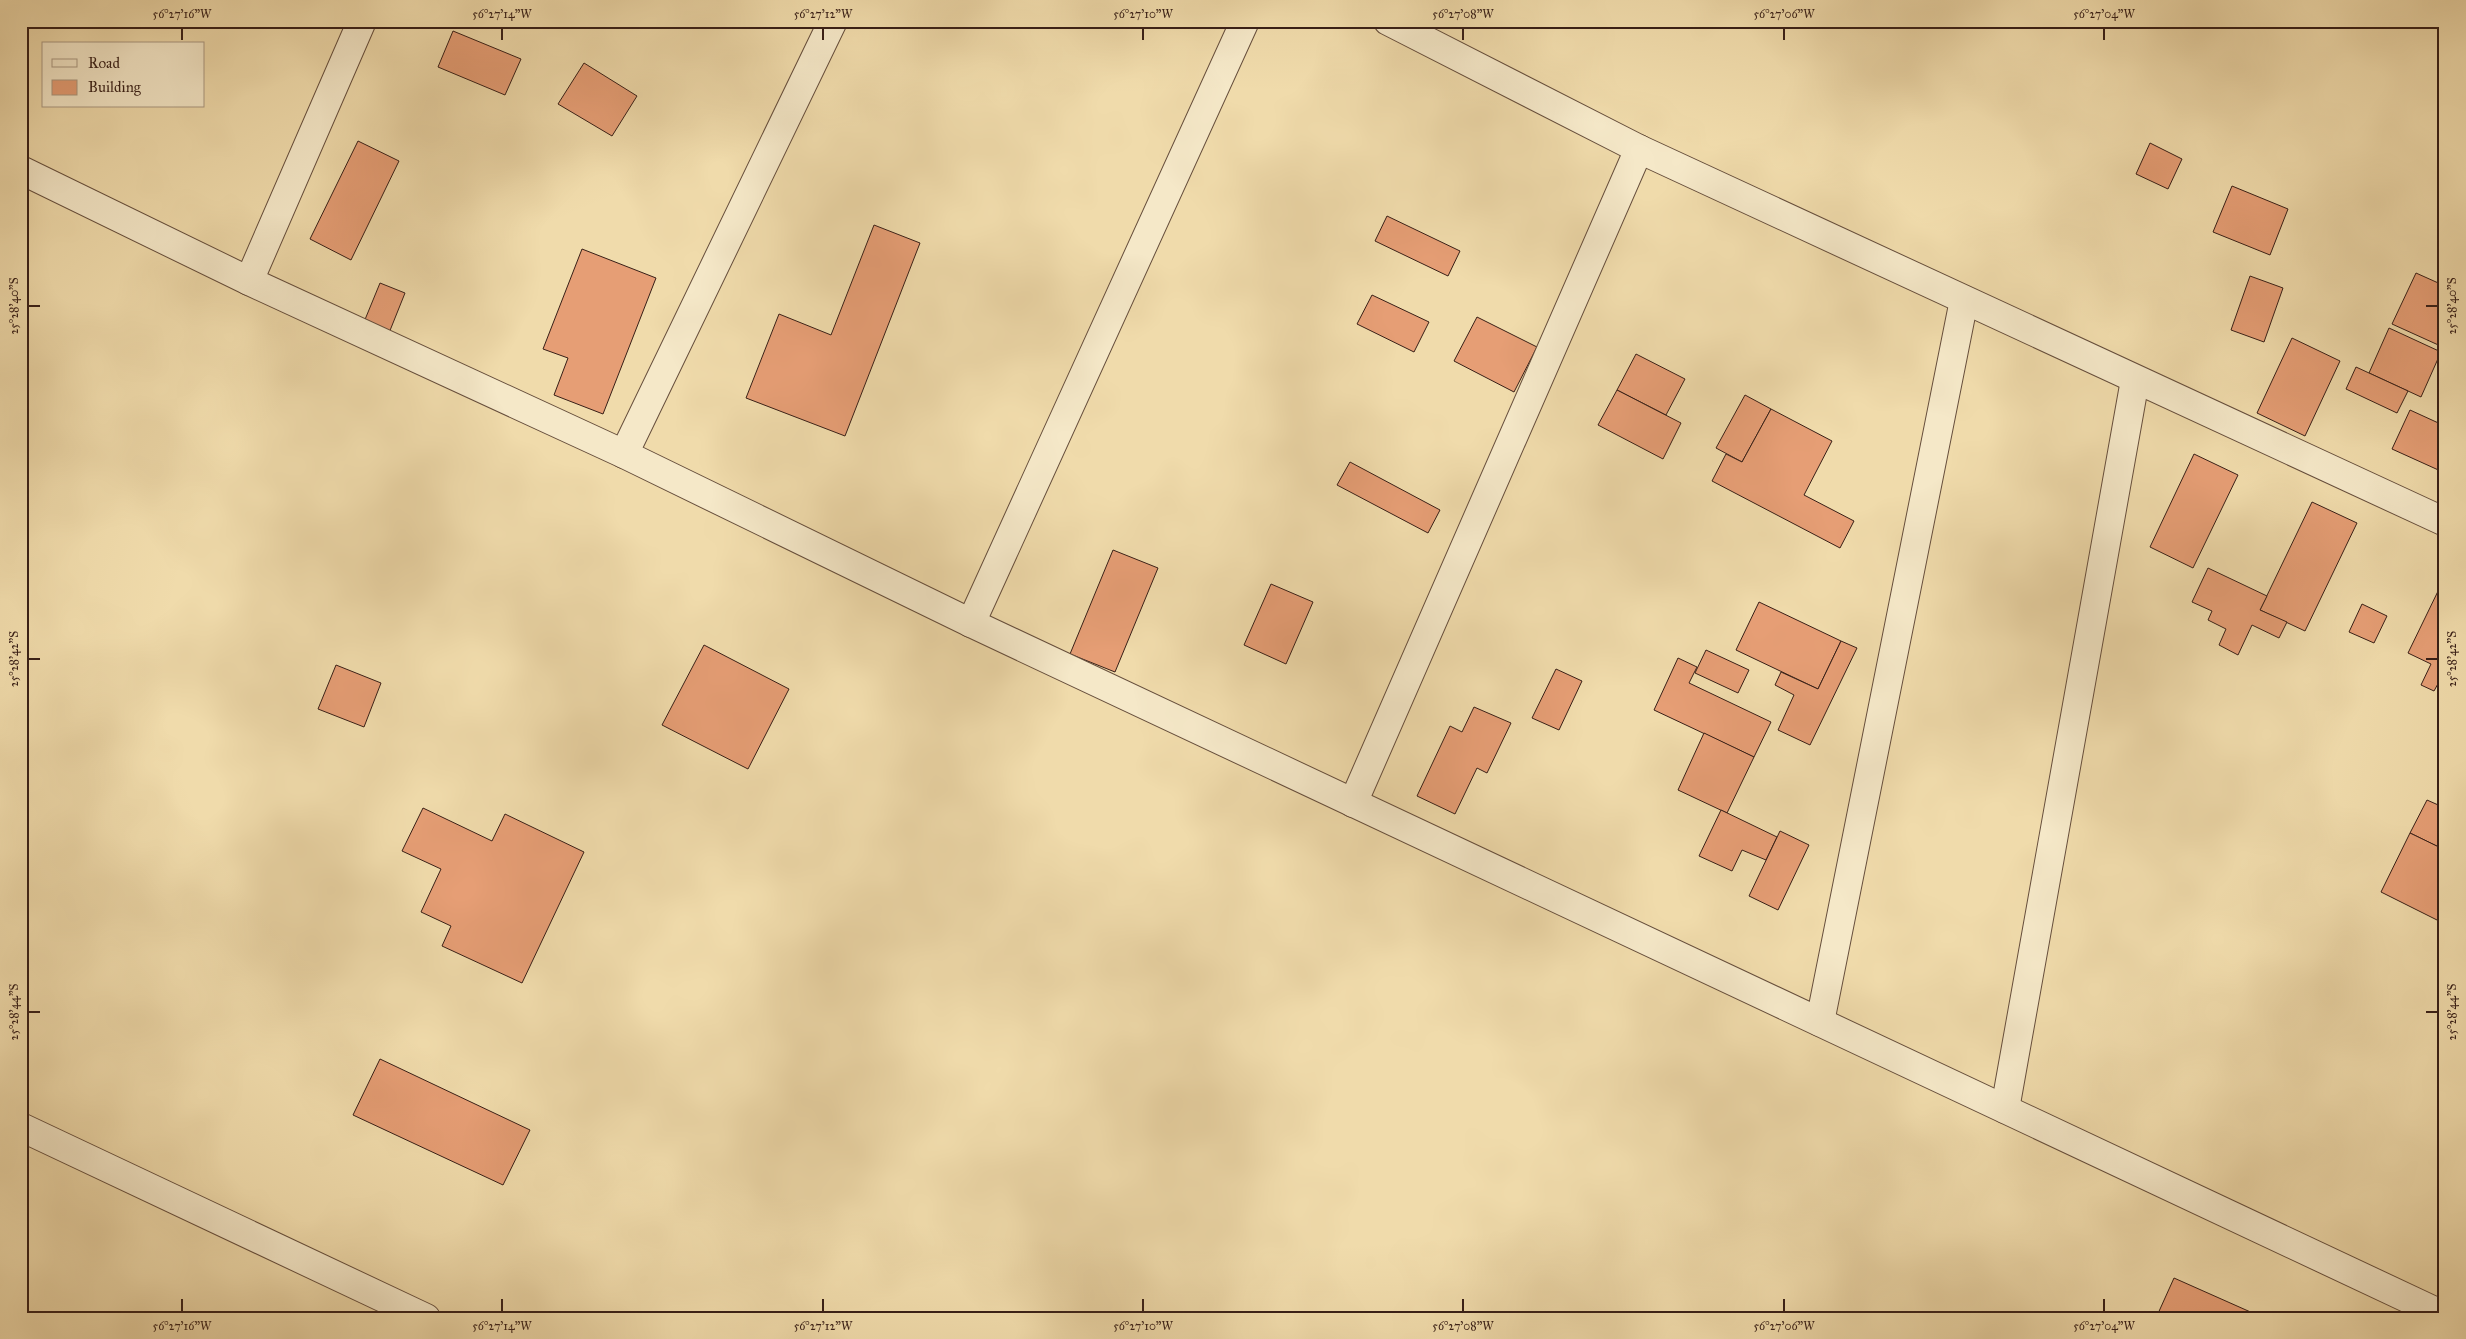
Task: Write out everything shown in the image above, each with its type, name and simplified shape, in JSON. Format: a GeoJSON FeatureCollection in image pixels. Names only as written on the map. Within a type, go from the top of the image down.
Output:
{"type":"FeatureCollection","features":[{"type":"Feature","properties":{"kind":"street"},"geometry":{"type":"LineString","coordinates":[[249,280],[362,21]]}},
{"type":"Feature","properties":{"kind":"street"},"geometry":{"type":"LineString","coordinates":[[624,454],[834,21]]}},
{"type":"Feature","properties":{"kind":"street"},"geometry":{"type":"LineString","coordinates":[[971,623],[1245,21]]}},
{"type":"Feature","properties":{"kind":"street"},"geometry":{"type":"LineString","coordinates":[[1388,21],[1639,149],[2445,522]]}},
{"type":"Feature","properties":{"kind":"street"},"geometry":{"type":"LineString","coordinates":[[1353,803],[1639,149]]}},
{"type":"Feature","properties":{"kind":"street"},"geometry":{"type":"LineString","coordinates":[[21,170],[249,280],[624,454],[971,623],[2445,1316]]}},
{"type":"Feature","properties":{"kind":"street"},"geometry":{"type":"LineString","coordinates":[[1820,1022],[1964,300]]}},
{"type":"Feature","properties":{"kind":"street"},"geometry":{"type":"LineString","coordinates":[[2005,1109],[2135,380]]}},
{"type":"Feature","properties":{"kind":"street"},"geometry":{"type":"LineString","coordinates":[[21,1127],[426,1318]]}},
{"type":"Feature","properties":{"kind":"building"},"geometry":{"type":"Polygon","coordinates":[[[453,31],[521,59],[505,95],[438,67],[453,31]]]}},
{"type":"Feature","properties":{"kind":"building"},"geometry":{"type":"Polygon","coordinates":[[[584,63],[637,96],[612,136],[558,104],[584,63]]]}},
{"type":"Feature","properties":{"kind":"building"},"geometry":{"type":"Polygon","coordinates":[[[358,141],[399,161],[351,260],[310,239],[358,141]]]}},
{"type":"Feature","properties":{"kind":"building"},"geometry":{"type":"Polygon","coordinates":[[[2150,143],[2182,159],[2168,189],[2136,174],[2150,143]]]}},
{"type":"Feature","properties":{"kind":"building"},"geometry":{"type":"Polygon","coordinates":[[[2232,186],[2288,209],[2270,255],[2213,232],[2232,186]]]}},
{"type":"Feature","properties":{"kind":"building"},"geometry":{"type":"Polygon","coordinates":[[[1387,216],[1460,251],[1448,276],[1375,241],[1387,216]]]}},
{"type":"Feature","properties":{"kind":"building"},"geometry":{"type":"Polygon","coordinates":[[[874,225],[920,243],[845,436],[746,398],[779,314],[831,335],[874,225]]]}},
{"type":"Feature","properties":{"kind":"building"},"geometry":{"type":"Polygon","coordinates":[[[582,249],[656,278],[603,414],[554,395],[568,358],[543,349],[582,249]]]}},
{"type":"Feature","properties":{"kind":"building"},"geometry":{"type":"Polygon","coordinates":[[[2416,273],[2445,286],[2445,348],[2392,324],[2416,273]]]}},
{"type":"Feature","properties":{"kind":"building"},"geometry":{"type":"Polygon","coordinates":[[[2250,276],[2283,288],[2264,342],[2231,330],[2250,276]]]}},
{"type":"Feature","properties":{"kind":"building"},"geometry":{"type":"Polygon","coordinates":[[[380,283],[405,293],[389,333],[364,322],[380,283]]]}},
{"type":"Feature","properties":{"kind":"building"},"geometry":{"type":"Polygon","coordinates":[[[1372,295],[1429,322],[1414,352],[1357,324],[1372,295]]]}},
{"type":"Feature","properties":{"kind":"building"},"geometry":{"type":"Polygon","coordinates":[[[1477,317],[1537,347],[1514,392],[1454,361],[1477,317]]]}},
{"type":"Feature","properties":{"kind":"building"},"geometry":{"type":"Polygon","coordinates":[[[2389,328],[2441,352],[2421,397],[2369,373],[2389,328]]]}},
{"type":"Feature","properties":{"kind":"building"},"geometry":{"type":"Polygon","coordinates":[[[2292,338],[2340,361],[2305,436],[2257,413],[2292,338]]]}},
{"type":"Feature","properties":{"kind":"building"},"geometry":{"type":"Polygon","coordinates":[[[1636,354],[1685,379],[1666,415],[1617,390],[1636,354]]]}},
{"type":"Feature","properties":{"kind":"building"},"geometry":{"type":"Polygon","coordinates":[[[2356,367],[2408,391],[2397,413],[2346,389],[2356,367]]]}},
{"type":"Feature","properties":{"kind":"building"},"geometry":{"type":"Polygon","coordinates":[[[1617,390],[1681,423],[1663,459],[1598,425],[1617,390]]]}},
{"type":"Feature","properties":{"kind":"building"},"geometry":{"type":"Polygon","coordinates":[[[1745,395],[1771,409],[1742,462],[1716,448],[1745,395]]]}},
{"type":"Feature","properties":{"kind":"building"},"geometry":{"type":"Polygon","coordinates":[[[1771,409],[1832,441],[1804,495],[1854,521],[1840,548],[1712,481],[1726,454],[1742,462],[1771,409]]]}},
{"type":"Feature","properties":{"kind":"building"},"geometry":{"type":"Polygon","coordinates":[[[2410,410],[2445,426],[2445,473],[2392,449],[2410,410]]]}},
{"type":"Feature","properties":{"kind":"building"},"geometry":{"type":"Polygon","coordinates":[[[2194,454],[2238,475],[2193,568],[2150,547],[2194,454]]]}},
{"type":"Feature","properties":{"kind":"building"},"geometry":{"type":"Polygon","coordinates":[[[1350,462],[1440,510],[1428,533],[1337,485],[1350,462]]]}},
{"type":"Feature","properties":{"kind":"building"},"geometry":{"type":"Polygon","coordinates":[[[2312,502],[2357,523],[2305,631],[2260,610],[2312,502]]]}},
{"type":"Feature","properties":{"kind":"building"},"geometry":{"type":"Polygon","coordinates":[[[1113,550],[1158,568],[1115,672],[1070,654],[1113,550]]]}},
{"type":"Feature","properties":{"kind":"building"},"geometry":{"type":"Polygon","coordinates":[[[2208,568],[2267,596],[2260,610],[2287,622],[2279,638],[2252,625],[2238,655],[2219,645],[2226,629],[2208,620],[2212,611],[2192,602],[2208,568]]]}},
{"type":"Feature","properties":{"kind":"building"},"geometry":{"type":"Polygon","coordinates":[[[1271,584],[1313,602],[1286,664],[1244,645],[1271,584]]]}},
{"type":"Feature","properties":{"kind":"building"},"geometry":{"type":"Polygon","coordinates":[[[2441,585],[2445,587],[2445,671],[2434,691],[2421,685],[2431,664],[2408,653],[2441,585]]]}},
{"type":"Feature","properties":{"kind":"building"},"geometry":{"type":"Polygon","coordinates":[[[1759,602],[1841,641],[1818,689],[1736,650],[1759,602]]]}},
{"type":"Feature","properties":{"kind":"building"},"geometry":{"type":"Polygon","coordinates":[[[2362,604],[2387,616],[2374,643],[2349,632],[2362,604]]]}},
{"type":"Feature","properties":{"kind":"building"},"geometry":{"type":"Polygon","coordinates":[[[1841,641],[1857,648],[1810,745],[1778,730],[1794,695],[1775,685],[1781,672],[1818,689],[1841,641]]]}},
{"type":"Feature","properties":{"kind":"building"},"geometry":{"type":"Polygon","coordinates":[[[704,645],[789,689],[748,769],[662,725],[704,645]]]}},
{"type":"Feature","properties":{"kind":"building"},"geometry":{"type":"Polygon","coordinates":[[[1706,650],[1749,670],[1738,693],[1695,673],[1706,650]]]}},
{"type":"Feature","properties":{"kind":"building"},"geometry":{"type":"Polygon","coordinates":[[[1678,658],[1697,667],[1689,683],[1771,722],[1754,757],[1654,710],[1678,658]]]}},
{"type":"Feature","properties":{"kind":"building"},"geometry":{"type":"Polygon","coordinates":[[[336,665],[381,683],[364,727],[318,709],[336,665]]]}},
{"type":"Feature","properties":{"kind":"building"},"geometry":{"type":"Polygon","coordinates":[[[1556,669],[1582,681],[1559,730],[1532,718],[1556,669]]]}},
{"type":"Feature","properties":{"kind":"building"},"geometry":{"type":"Polygon","coordinates":[[[1474,707],[1511,723],[1487,773],[1477,768],[1455,814],[1417,796],[1450,726],[1462,732],[1474,707]]]}},
{"type":"Feature","properties":{"kind":"building"},"geometry":{"type":"Polygon","coordinates":[[[1704,733],[1754,757],[1727,813],[1678,790],[1704,733]]]}},
{"type":"Feature","properties":{"kind":"building"},"geometry":{"type":"Polygon","coordinates":[[[2427,800],[2445,808],[2445,850],[2410,833],[2427,800]]]}},
{"type":"Feature","properties":{"kind":"building"},"geometry":{"type":"Polygon","coordinates":[[[423,808],[492,841],[505,814],[584,852],[522,983],[442,946],[451,926],[421,912],[441,869],[402,851],[423,808]]]}},
{"type":"Feature","properties":{"kind":"building"},"geometry":{"type":"Polygon","coordinates":[[[1721,810],[1777,837],[1766,860],[1742,850],[1732,871],[1699,856],[1721,810]]]}},
{"type":"Feature","properties":{"kind":"building"},"geometry":{"type":"Polygon","coordinates":[[[1780,831],[1809,845],[1778,910],[1749,896],[1780,831]]]}},
{"type":"Feature","properties":{"kind":"building"},"geometry":{"type":"Polygon","coordinates":[[[2410,833],[2445,850],[2445,924],[2381,892],[2410,833]]]}},
{"type":"Feature","properties":{"kind":"building"},"geometry":{"type":"Polygon","coordinates":[[[380,1059],[530,1130],[503,1185],[353,1115],[380,1059]]]}},
{"type":"Feature","properties":{"kind":"building"},"geometry":{"type":"Polygon","coordinates":[[[2174,1278],[2264,1318],[2156,1318],[2174,1278]]]}}]}
